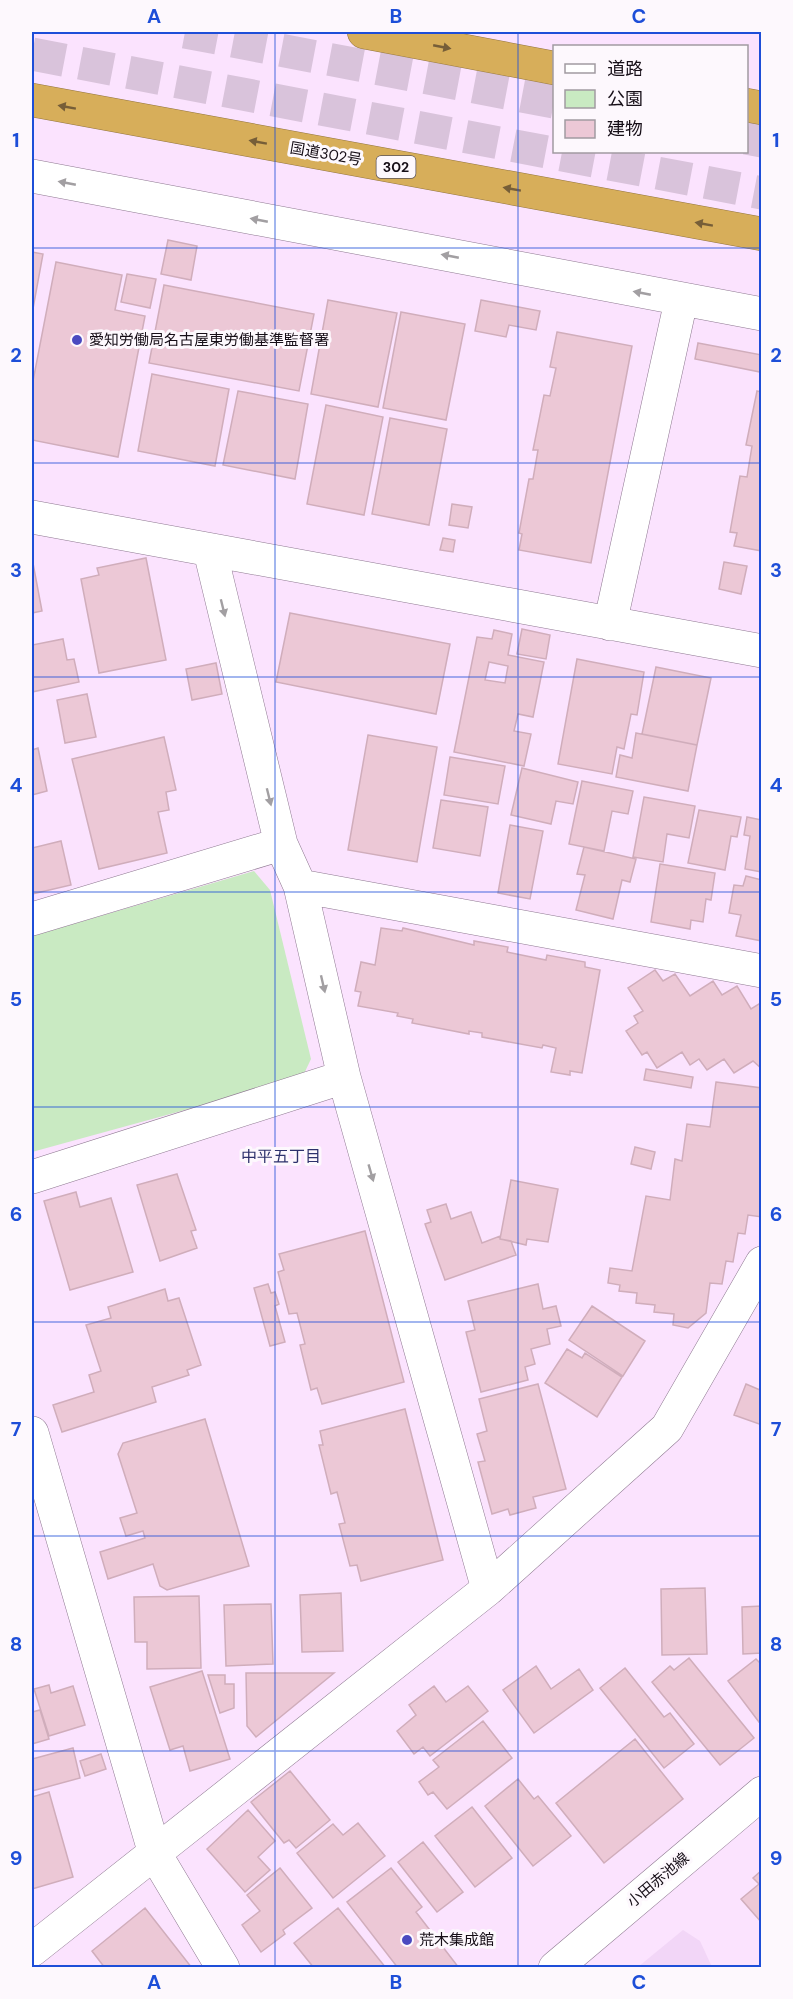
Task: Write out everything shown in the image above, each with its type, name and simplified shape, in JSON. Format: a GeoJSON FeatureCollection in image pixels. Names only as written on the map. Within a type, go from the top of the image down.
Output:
{"type":"FeatureCollection","features":[{"type":"Feature","properties":{"kind":"highway"},"geometry":{"type":"LineString","coordinates":[[364,32],[553,68]]}},
{"type":"Feature","properties":{"kind":"highway","name":"国道302号"},"geometry":{"type":"LineString","coordinates":[[32,100],[762,234]]}},
{"type":"Feature","properties":{"kind":"street"},"geometry":{"type":"LineString","coordinates":[[32,176],[681,301],[762,314]]}},
{"type":"Feature","properties":{"kind":"street"},"geometry":{"type":"LineString","coordinates":[[610,624],[681,301]]}},
{"type":"Feature","properties":{"kind":"street"},"geometry":{"type":"LineString","coordinates":[[32,518],[762,651]]}},
{"type":"Feature","properties":{"kind":"street"},"geometry":{"type":"LineString","coordinates":[[210,551],[281,844],[300,886],[344,1077],[488,1589]]}},
{"type":"Feature","properties":{"kind":"street"},"geometry":{"type":"LineString","coordinates":[[32,919],[281,844]]}},
{"type":"Feature","properties":{"kind":"street"},"geometry":{"type":"LineString","coordinates":[[300,886],[762,971]]}},
{"type":"Feature","properties":{"kind":"street"},"geometry":{"type":"LineString","coordinates":[[32,1177],[344,1077]]}},
{"type":"Feature","properties":{"kind":"street"},"geometry":{"type":"LineString","coordinates":[[32,1950],[488,1589],[667,1428],[762,1263]]}},
{"type":"Feature","properties":{"kind":"street"},"geometry":{"type":"LineString","coordinates":[[32,1433],[155,1854],[223,1968]]}},
{"type":"Feature","properties":{"kind":"street","name":"小田赤池線"},"geometry":{"type":"LineString","coordinates":[[555,1968],[762,1793]]}},
{"type":"Feature","properties":{"kind":"shaded area"},"geometry":{"type":"Polygon","coordinates":[[[683,1930],[700,1941],[712,1967],[638,1967],[683,1930]]]}},
{"type":"Feature","properties":{"kind":"green space"},"geometry":{"type":"Polygon","coordinates":[[[254,871],[270,890],[311,1059],[302,1078],[32,1152],[32,936],[254,871]]]}},
{"type":"Feature","properties":{"kind":"building"},"geometry":{"type":"Polygon","coordinates":[[[168,240],[197,246],[191,280],[161,274],[168,240]]]}},
{"type":"Feature","properties":{"kind":"building"},"geometry":{"type":"Polygon","coordinates":[[[32,252],[43,254],[32,314],[32,252]]]}},
{"type":"Feature","properties":{"kind":"building"},"geometry":{"type":"Polygon","coordinates":[[[56,262],[122,275],[115,310],[145,316],[118,457],[32,440],[32,386],[56,262]]]}},
{"type":"Feature","properties":{"kind":"building"},"geometry":{"type":"Polygon","coordinates":[[[127,274],[156,279],[150,308],[121,302],[127,274]]]}},
{"type":"Feature","properties":{"kind":"building"},"geometry":{"type":"Polygon","coordinates":[[[164,285],[314,314],[299,391],[149,363],[164,285]]]}},
{"type":"Feature","properties":{"kind":"building"},"geometry":{"type":"Polygon","coordinates":[[[328,300],[397,313],[378,407],[311,394],[328,300]]]}},
{"type":"Feature","properties":{"kind":"building"},"geometry":{"type":"Polygon","coordinates":[[[481,300],[540,311],[536,330],[509,325],[506,337],[475,331],[481,300]]]}},
{"type":"Feature","properties":{"kind":"building"},"geometry":{"type":"Polygon","coordinates":[[[401,312],[465,324],[446,420],[383,408],[401,312]]]}},
{"type":"Feature","properties":{"kind":"building"},"geometry":{"type":"Polygon","coordinates":[[[557,332],[632,346],[591,563],[519,550],[522,534],[519,533],[529,479],[533,479],[538,450],[533,450],[544,395],[550,396],[556,368],[550,367],[557,332]]]}},
{"type":"Feature","properties":{"kind":"building"},"geometry":{"type":"Polygon","coordinates":[[[698,343],[762,355],[760,372],[695,359],[698,343]]]}},
{"type":"Feature","properties":{"kind":"building"},"geometry":{"type":"Polygon","coordinates":[[[152,374],[229,389],[215,466],[138,451],[152,374]]]}},
{"type":"Feature","properties":{"kind":"building"},"geometry":{"type":"Polygon","coordinates":[[[238,391],[308,404],[295,479],[223,465],[238,391]]]}},
{"type":"Feature","properties":{"kind":"building"},"geometry":{"type":"Polygon","coordinates":[[[757,391],[762,392],[762,551],[734,546],[737,533],[730,532],[740,476],[747,477],[752,446],[746,445],[757,391]]]}},
{"type":"Feature","properties":{"kind":"building"},"geometry":{"type":"Polygon","coordinates":[[[326,405],[383,417],[364,515],[307,504],[326,405]]]}},
{"type":"Feature","properties":{"kind":"building"},"geometry":{"type":"Polygon","coordinates":[[[390,418],[447,429],[429,525],[372,514],[390,418]]]}},
{"type":"Feature","properties":{"kind":"building"},"geometry":{"type":"Polygon","coordinates":[[[452,504],[472,507],[468,528],[449,525],[452,504]]]}},
{"type":"Feature","properties":{"kind":"building"},"geometry":{"type":"Polygon","coordinates":[[[443,538],[455,540],[453,552],[440,550],[443,538]]]}},
{"type":"Feature","properties":{"kind":"building"},"geometry":{"type":"Polygon","coordinates":[[[32,558],[42,611],[32,613],[32,558]]]}},
{"type":"Feature","properties":{"kind":"building"},"geometry":{"type":"Polygon","coordinates":[[[146,558],[166,660],[99,673],[81,579],[99,575],[97,568],[146,558]]]}},
{"type":"Feature","properties":{"kind":"building"},"geometry":{"type":"Polygon","coordinates":[[[724,562],[747,566],[741,594],[719,589],[724,562]]]}},
{"type":"Feature","properties":{"kind":"building"},"geometry":{"type":"Polygon","coordinates":[[[290,613],[450,644],[436,714],[276,682],[290,613]]]}},
{"type":"Feature","properties":{"kind":"building"},"geometry":{"type":"Polygon","coordinates":[[[522,629],[550,635],[546,659],[517,654],[522,629]]]}},
{"type":"Feature","properties":{"kind":"building"},"geometry":{"type":"Polygon","coordinates":[[[494,630],[512,634],[508,655],[544,662],[533,717],[518,714],[514,731],[531,734],[524,766],[454,752],[477,637],[492,639],[494,630]],[[489,662],[485,680],[505,683],[508,666],[489,662]]]}},
{"type":"Feature","properties":{"kind":"building"},"geometry":{"type":"Polygon","coordinates":[[[63,639],[67,660],[74,659],[79,682],[32,692],[32,645],[63,639]]]}},
{"type":"Feature","properties":{"kind":"building"},"geometry":{"type":"Polygon","coordinates":[[[577,659],[644,672],[637,715],[631,714],[624,749],[617,747],[612,774],[558,764],[577,659]]]}},
{"type":"Feature","properties":{"kind":"building"},"geometry":{"type":"Polygon","coordinates":[[[216,663],[222,694],[192,700],[186,669],[216,663]]]}},
{"type":"Feature","properties":{"kind":"building"},"geometry":{"type":"Polygon","coordinates":[[[656,667],[711,678],[697,745],[642,734],[656,667]]]}},
{"type":"Feature","properties":{"kind":"building"},"geometry":{"type":"Polygon","coordinates":[[[87,694],[96,737],[65,743],[57,700],[87,694]]]}},
{"type":"Feature","properties":{"kind":"building"},"geometry":{"type":"Polygon","coordinates":[[[636,733],[697,745],[688,791],[616,777],[620,755],[632,758],[636,733]]]}},
{"type":"Feature","properties":{"kind":"building"},"geometry":{"type":"Polygon","coordinates":[[[368,735],[437,747],[417,862],[348,850],[368,735]]]}},
{"type":"Feature","properties":{"kind":"building"},"geometry":{"type":"Polygon","coordinates":[[[164,737],[176,790],[166,792],[169,810],[158,812],[167,853],[99,869],[72,759],[164,737]]]}},
{"type":"Feature","properties":{"kind":"building"},"geometry":{"type":"Polygon","coordinates":[[[38,748],[47,791],[32,795],[32,750],[38,748]]]}},
{"type":"Feature","properties":{"kind":"building"},"geometry":{"type":"Polygon","coordinates":[[[450,757],[505,766],[498,804],[444,795],[450,757]]]}},
{"type":"Feature","properties":{"kind":"building"},"geometry":{"type":"Polygon","coordinates":[[[522,768],[578,782],[573,804],[556,801],[551,824],[511,815],[522,768]]]}},
{"type":"Feature","properties":{"kind":"building"},"geometry":{"type":"Polygon","coordinates":[[[582,781],[633,791],[628,814],[612,811],[604,851],[569,844],[582,781]]]}},
{"type":"Feature","properties":{"kind":"building"},"geometry":{"type":"Polygon","coordinates":[[[644,797],[695,806],[689,838],[667,834],[663,862],[633,857],[644,797]]]}},
{"type":"Feature","properties":{"kind":"building"},"geometry":{"type":"Polygon","coordinates":[[[441,800],[488,807],[480,856],[433,848],[441,800]]]}},
{"type":"Feature","properties":{"kind":"building"},"geometry":{"type":"Polygon","coordinates":[[[699,810],[741,817],[737,837],[731,836],[725,870],[688,863],[699,810]]]}},
{"type":"Feature","properties":{"kind":"building"},"geometry":{"type":"Polygon","coordinates":[[[747,817],[762,820],[762,872],[745,869],[750,836],[744,835],[747,817]]]}},
{"type":"Feature","properties":{"kind":"building"},"geometry":{"type":"Polygon","coordinates":[[[510,825],[543,831],[530,899],[498,893],[510,825]]]}},
{"type":"Feature","properties":{"kind":"building"},"geometry":{"type":"Polygon","coordinates":[[[61,841],[71,885],[32,894],[32,848],[61,841]]]}},
{"type":"Feature","properties":{"kind":"building"},"geometry":{"type":"Polygon","coordinates":[[[584,847],[636,859],[630,882],[622,880],[613,919],[576,910],[585,875],[577,874],[584,847]]]}},
{"type":"Feature","properties":{"kind":"building"},"geometry":{"type":"Polygon","coordinates":[[[660,864],[715,873],[711,900],[706,899],[703,922],[691,920],[690,929],[651,922],[660,864]]]}},
{"type":"Feature","properties":{"kind":"building"},"geometry":{"type":"Polygon","coordinates":[[[746,876],[762,880],[762,941],[736,936],[741,915],[729,913],[734,885],[743,886],[746,876]]]}},
{"type":"Feature","properties":{"kind":"building"},"geometry":{"type":"Polygon","coordinates":[[[381,928],[402,931],[403,928],[474,945],[474,941],[508,947],[507,952],[546,960],[547,955],[585,962],[585,967],[600,970],[582,1073],[570,1071],[570,1075],[551,1072],[556,1048],[543,1045],[542,1048],[482,1037],[482,1033],[469,1031],[469,1034],[412,1023],[413,1019],[397,1016],[398,1013],[358,1006],[361,992],[355,991],[361,962],[375,965],[381,928]]]}},
{"type":"Feature","properties":{"kind":"building"},"geometry":{"type":"Polygon","coordinates":[[[655,970],[663,981],[675,974],[690,996],[713,981],[722,995],[737,986],[751,1009],[762,1002],[762,1069],[753,1061],[734,1073],[724,1059],[707,1070],[699,1059],[690,1065],[682,1052],[657,1068],[647,1052],[642,1055],[626,1031],[638,1023],[634,1016],[643,1011],[628,988],[655,970]]]}},
{"type":"Feature","properties":{"kind":"building"},"geometry":{"type":"Polygon","coordinates":[[[646,1069],[693,1077],[691,1088],[644,1080],[646,1069]]]}},
{"type":"Feature","properties":{"kind":"building"},"geometry":{"type":"Polygon","coordinates":[[[716,1082],[762,1088],[762,1217],[748,1215],[745,1234],[738,1233],[733,1262],[726,1261],[722,1284],[710,1283],[706,1313],[688,1328],[673,1325],[674,1314],[654,1312],[655,1305],[636,1303],[637,1293],[619,1291],[620,1285],[608,1283],[610,1268],[632,1271],[646,1196],[670,1200],[675,1159],[682,1161],[687,1124],[710,1127],[716,1082]]]}},
{"type":"Feature","properties":{"kind":"building"},"geometry":{"type":"Polygon","coordinates":[[[635,1147],[655,1152],[651,1169],[631,1164],[635,1147]]]}},
{"type":"Feature","properties":{"kind":"building"},"geometry":{"type":"Polygon","coordinates":[[[177,1174],[196,1230],[191,1231],[197,1248],[160,1261],[137,1185],[177,1174]]]}},
{"type":"Feature","properties":{"kind":"building"},"geometry":{"type":"Polygon","coordinates":[[[511,1180],[558,1189],[548,1242],[527,1239],[526,1245],[500,1239],[511,1180]]]}},
{"type":"Feature","properties":{"kind":"building"},"geometry":{"type":"Polygon","coordinates":[[[76,1192],[80,1207],[111,1198],[133,1272],[70,1290],[44,1201],[76,1192]]]}},
{"type":"Feature","properties":{"kind":"building"},"geometry":{"type":"Polygon","coordinates":[[[446,1204],[451,1219],[471,1212],[482,1243],[500,1236],[500,1239],[511,1241],[516,1255],[445,1280],[425,1224],[431,1222],[427,1210],[446,1204]]]}},
{"type":"Feature","properties":{"kind":"building"},"geometry":{"type":"Polygon","coordinates":[[[365,1231],[404,1382],[322,1404],[317,1388],[311,1390],[300,1345],[305,1344],[297,1313],[289,1314],[278,1272],[284,1270],[279,1254],[365,1231]]]}},
{"type":"Feature","properties":{"kind":"building"},"geometry":{"type":"Polygon","coordinates":[[[268,1284],[271,1293],[275,1292],[279,1304],[275,1306],[285,1342],[270,1346],[254,1288],[268,1284]]]}},
{"type":"Feature","properties":{"kind":"building"},"geometry":{"type":"Polygon","coordinates":[[[538,1284],[543,1309],[556,1306],[561,1326],[547,1329],[550,1344],[531,1349],[535,1364],[525,1367],[528,1380],[481,1392],[466,1332],[475,1330],[468,1301],[538,1284]]]}},
{"type":"Feature","properties":{"kind":"building"},"geometry":{"type":"Polygon","coordinates":[[[165,1289],[168,1301],[179,1298],[201,1365],[187,1370],[189,1375],[152,1387],[156,1402],[62,1432],[53,1405],[94,1392],[89,1375],[101,1371],[86,1325],[111,1318],[108,1307],[165,1289]]]}},
{"type":"Feature","properties":{"kind":"building"},"geometry":{"type":"Polygon","coordinates":[[[592,1306],[645,1341],[623,1376],[569,1340],[592,1306]]]}},
{"type":"Feature","properties":{"kind":"building"},"geometry":{"type":"Polygon","coordinates":[[[567,1349],[582,1358],[585,1353],[622,1377],[597,1417],[545,1383],[567,1349]]]}},
{"type":"Feature","properties":{"kind":"building"},"geometry":{"type":"Polygon","coordinates":[[[538,1384],[566,1489],[533,1497],[536,1508],[510,1515],[508,1509],[492,1514],[478,1462],[485,1461],[477,1434],[487,1431],[479,1399],[538,1384]]]}},
{"type":"Feature","properties":{"kind":"building"},"geometry":{"type":"Polygon","coordinates":[[[746,1384],[760,1390],[762,1385],[762,1425],[734,1415],[746,1384]]]}},
{"type":"Feature","properties":{"kind":"building"},"geometry":{"type":"Polygon","coordinates":[[[405,1409],[443,1560],[361,1581],[357,1565],[350,1566],[339,1524],[345,1523],[337,1492],[331,1494],[319,1445],[323,1445],[320,1431],[405,1409]]]}},
{"type":"Feature","properties":{"kind":"building"},"geometry":{"type":"Polygon","coordinates":[[[205,1419],[249,1566],[167,1590],[160,1586],[153,1564],[108,1579],[100,1552],[145,1538],[143,1531],[126,1536],[120,1518],[137,1513],[118,1454],[123,1443],[205,1419]]]}},
{"type":"Feature","properties":{"kind":"building"},"geometry":{"type":"Polygon","coordinates":[[[705,1588],[707,1654],[662,1655],[661,1589],[705,1588]]]}},
{"type":"Feature","properties":{"kind":"building"},"geometry":{"type":"Polygon","coordinates":[[[341,1593],[343,1651],[302,1652],[300,1595],[341,1593]]]}},
{"type":"Feature","properties":{"kind":"building"},"geometry":{"type":"Polygon","coordinates":[[[199,1596],[201,1668],[147,1669],[147,1642],[135,1642],[134,1597],[199,1596]]]}},
{"type":"Feature","properties":{"kind":"building"},"geometry":{"type":"Polygon","coordinates":[[[271,1604],[273,1664],[226,1666],[224,1605],[271,1604]]]}},
{"type":"Feature","properties":{"kind":"building"},"geometry":{"type":"Polygon","coordinates":[[[762,1606],[762,1653],[743,1654],[742,1607],[762,1606]]]}},
{"type":"Feature","properties":{"kind":"building"},"geometry":{"type":"Polygon","coordinates":[[[689,1658],[754,1738],[720,1765],[652,1682],[670,1666],[674,1670],[689,1658]]]}},
{"type":"Feature","properties":{"kind":"building"},"geometry":{"type":"Polygon","coordinates":[[[756,1659],[762,1665],[762,1721],[759,1722],[728,1681],[756,1659]]]}},
{"type":"Feature","properties":{"kind":"building"},"geometry":{"type":"Polygon","coordinates":[[[536,1666],[551,1689],[579,1669],[593,1690],[534,1733],[503,1690],[536,1666]]]}},
{"type":"Feature","properties":{"kind":"building"},"geometry":{"type":"Polygon","coordinates":[[[625,1668],[664,1717],[670,1713],[694,1744],[664,1768],[600,1688],[625,1668]]]}},
{"type":"Feature","properties":{"kind":"building"},"geometry":{"type":"Polygon","coordinates":[[[202,1671],[230,1759],[190,1771],[183,1746],[170,1750],[150,1687],[202,1671]]]}},
{"type":"Feature","properties":{"kind":"building"},"geometry":{"type":"Polygon","coordinates":[[[246,1673],[334,1673],[256,1737],[247,1726],[246,1673]]]}},
{"type":"Feature","properties":{"kind":"building"},"geometry":{"type":"Polygon","coordinates":[[[208,1675],[225,1675],[225,1684],[234,1684],[234,1708],[220,1713],[208,1675]]]}},
{"type":"Feature","properties":{"kind":"building"},"geometry":{"type":"Polygon","coordinates":[[[49,1685],[51,1693],[73,1686],[85,1725],[49,1736],[34,1689],[49,1685]]]}},
{"type":"Feature","properties":{"kind":"building"},"geometry":{"type":"Polygon","coordinates":[[[434,1686],[446,1702],[468,1686],[488,1711],[430,1756],[423,1747],[414,1754],[397,1731],[416,1715],[409,1705],[434,1686]]]}},
{"type":"Feature","properties":{"kind":"building"},"geometry":{"type":"Polygon","coordinates":[[[40,1710],[49,1739],[32,1744],[32,1712],[40,1710]]]}},
{"type":"Feature","properties":{"kind":"building"},"geometry":{"type":"Polygon","coordinates":[[[483,1721],[512,1758],[447,1809],[433,1792],[428,1795],[419,1782],[439,1767],[433,1760],[483,1721]]]}},
{"type":"Feature","properties":{"kind":"building"},"geometry":{"type":"Polygon","coordinates":[[[635,1739],[683,1799],[604,1863],[556,1803],[635,1739]]]}},
{"type":"Feature","properties":{"kind":"building"},"geometry":{"type":"Polygon","coordinates":[[[73,1748],[80,1778],[32,1791],[32,1759],[73,1748]]]}},
{"type":"Feature","properties":{"kind":"building"},"geometry":{"type":"Polygon","coordinates":[[[101,1754],[106,1769],[85,1776],[80,1761],[101,1754]]]}},
{"type":"Feature","properties":{"kind":"building"},"geometry":{"type":"Polygon","coordinates":[[[290,1771],[330,1820],[296,1848],[289,1840],[284,1843],[251,1802],[290,1771]]]}},
{"type":"Feature","properties":{"kind":"building"},"geometry":{"type":"Polygon","coordinates":[[[518,1779],[534,1799],[538,1796],[571,1836],[533,1866],[485,1806],[518,1779]]]}},
{"type":"Feature","properties":{"kind":"building"},"geometry":{"type":"Polygon","coordinates":[[[49,1792],[73,1877],[32,1889],[32,1797],[49,1792]]]}},
{"type":"Feature","properties":{"kind":"building"},"geometry":{"type":"Polygon","coordinates":[[[472,1807],[512,1858],[475,1887],[435,1836],[472,1807]]]}},
{"type":"Feature","properties":{"kind":"building"},"geometry":{"type":"Polygon","coordinates":[[[248,1810],[275,1841],[258,1857],[270,1870],[245,1892],[207,1849],[248,1810]]]}},
{"type":"Feature","properties":{"kind":"building"},"geometry":{"type":"Polygon","coordinates":[[[358,1823],[385,1856],[333,1898],[297,1853],[333,1824],[343,1835],[358,1823]]]}},
{"type":"Feature","properties":{"kind":"building"},"geometry":{"type":"Polygon","coordinates":[[[423,1842],[463,1892],[437,1912],[398,1862],[423,1842]]]}},
{"type":"Feature","properties":{"kind":"building"},"geometry":{"type":"Polygon","coordinates":[[[280,1868],[312,1908],[283,1930],[285,1934],[261,1952],[242,1925],[260,1911],[247,1895],[280,1868]]]}},
{"type":"Feature","properties":{"kind":"building","name":"荒木集成館"},"geometry":{"type":"Polygon","coordinates":[[[391,1868],[422,1907],[416,1912],[459,1968],[398,1968],[347,1902],[391,1868]]]}},
{"type":"Feature","properties":{"kind":"building"},"geometry":{"type":"Polygon","coordinates":[[[762,1870],[762,1923],[741,1899],[759,1884],[753,1878],[762,1870]]]}},
{"type":"Feature","properties":{"kind":"building"},"geometry":{"type":"Polygon","coordinates":[[[145,1908],[192,1968],[105,1968],[92,1951],[145,1908]]]}},
{"type":"Feature","properties":{"kind":"building"},"geometry":{"type":"Polygon","coordinates":[[[338,1908],[386,1968],[314,1968],[294,1943],[338,1908]]]}},
{"type":"Feature","properties":{"kind":"tunnel"},"geometry":{"type":"LineString","coordinates":[[185,32],[553,102]]}},
{"type":"Feature","properties":{"kind":"tunnel"},"geometry":{"type":"LineString","coordinates":[[32,54],[762,193]]}},
{"type":"Feature","properties":{"kind":"tunnel"},"geometry":{"type":"LineString","coordinates":[[748,138],[762,141]]}},
{"type":"Feature","properties":{"kind":"place","name":"愛知労働局名古屋東労働基準監督署"},"geometry":{"type":"Point","coordinates":[77,340]}},
{"type":"Feature","properties":{"kind":"place","name":"荒木集成館"},"geometry":{"type":"Point","coordinates":[407,1940]}},
{"type":"Feature","properties":{"kind":"district","name":"中平五丁目"},"geometry":{"type":"Point","coordinates":[281,1156]}}]}
